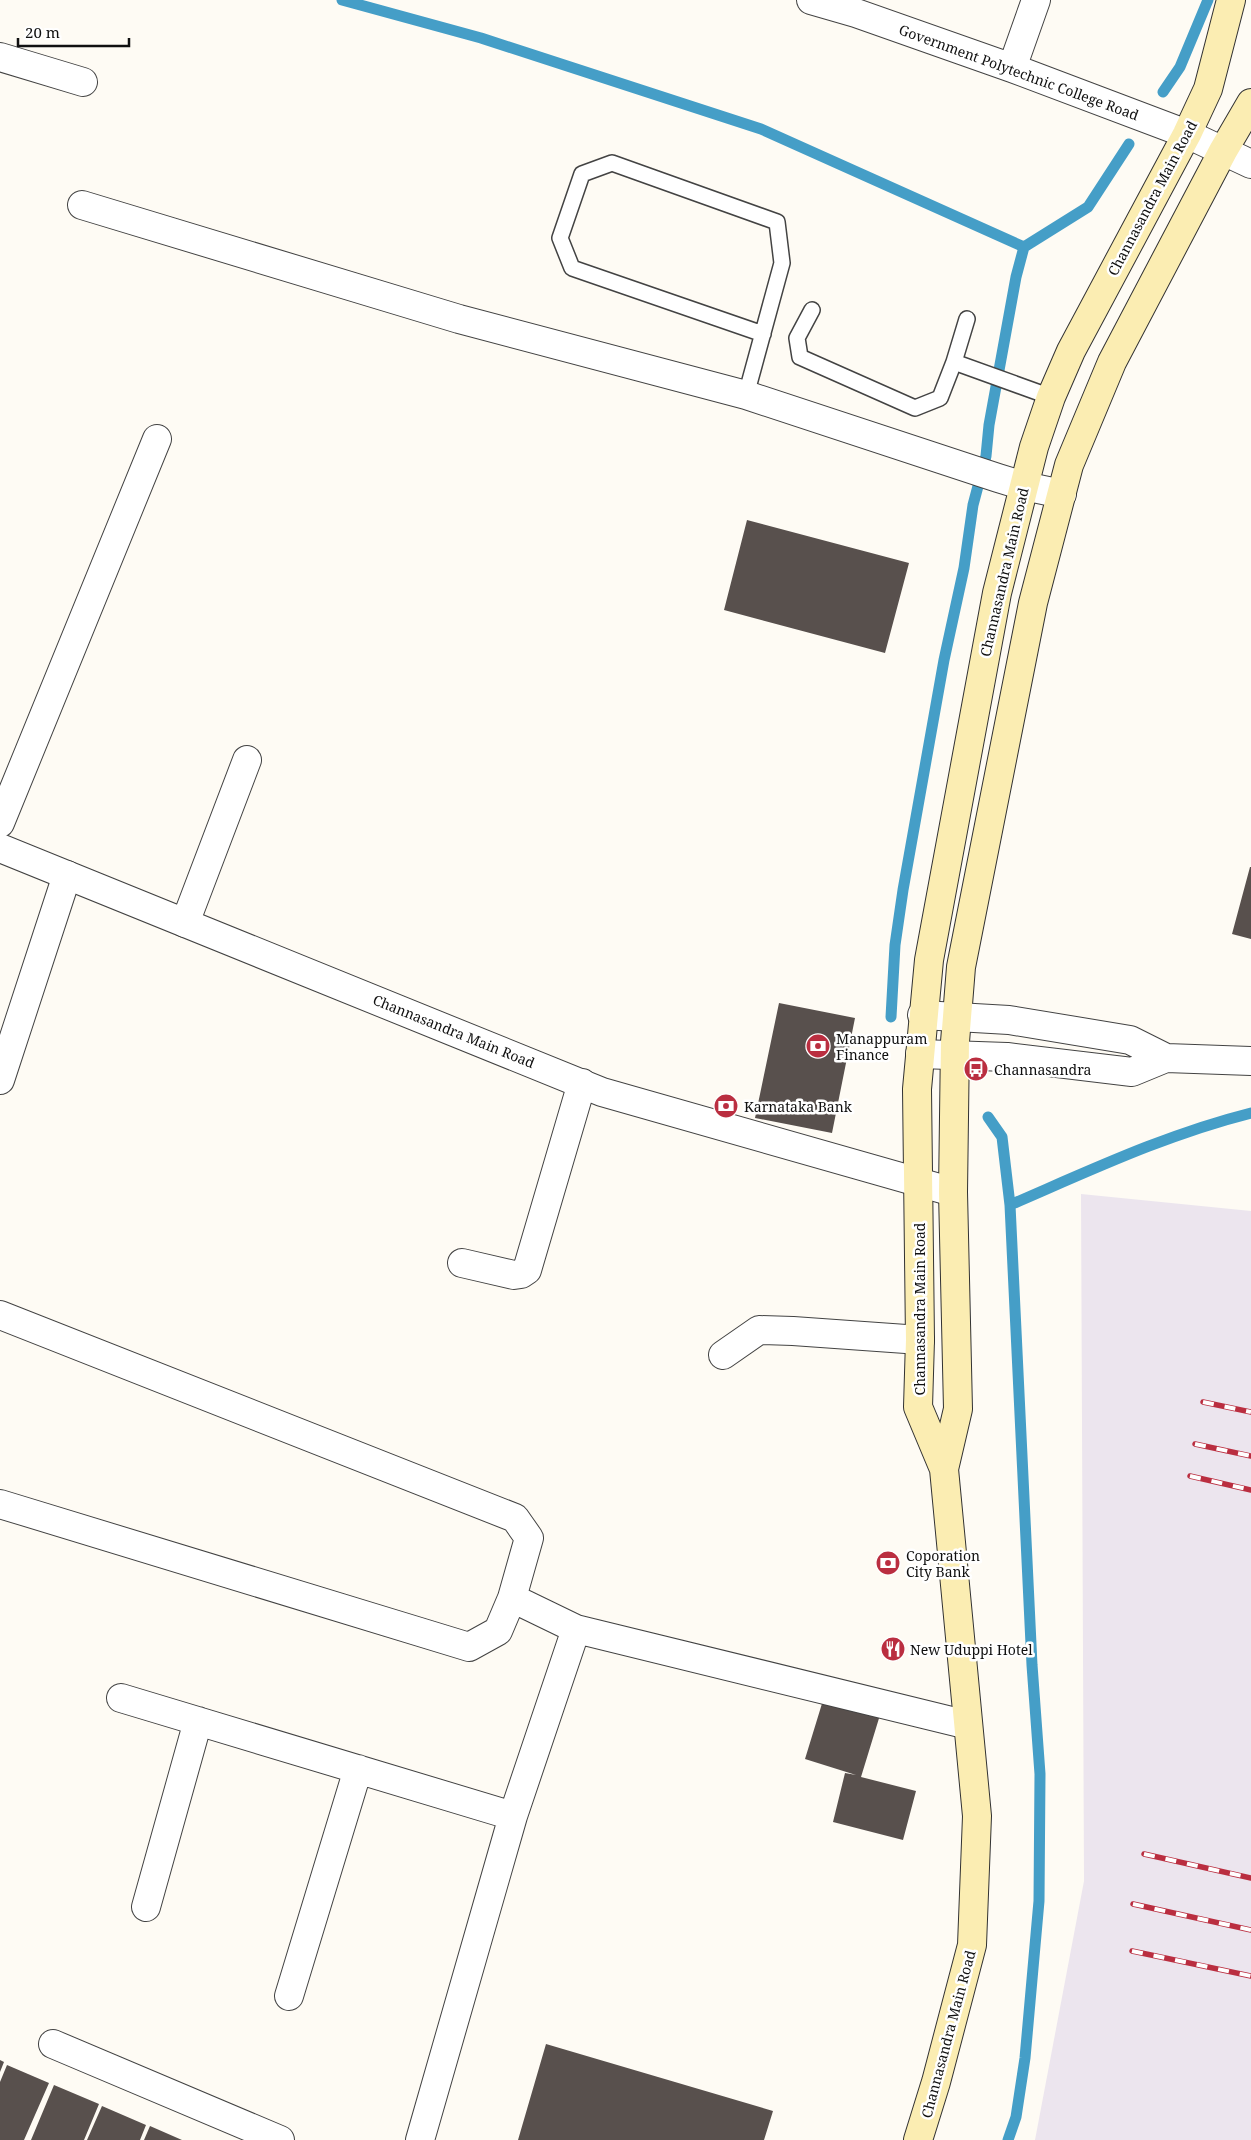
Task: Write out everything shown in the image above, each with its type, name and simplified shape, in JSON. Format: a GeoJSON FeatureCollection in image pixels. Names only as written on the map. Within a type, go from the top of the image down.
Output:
{"type":"FeatureCollection","features":[{"type":"Feature","properties":{"kind":"main road","name":"Channasandra Main Road"},"geometry":{"type":"LineString","coordinates":[[918,2140],[936,2082],[972,1945],[977,1816],[944,1469],[918,1407],[920,1340],[917,1089],[922,1015],[929,960],[997,593],[1034,447],[1050,397],[1072,351],[1187,134],[1208,88],[1231,0]]}},
{"type":"Feature","properties":{"kind":"main road"},"geometry":{"type":"LineString","coordinates":[[944,1469],[958,1409],[953,1192],[955,1056],[961,967],[1033,602],[1069,465],[1112,362],[1223,151],[1251,103]]}},
{"type":"Feature","properties":{"kind":"street","name":"Government Polytechnic College Road"},"geometry":{"type":"LineString","coordinates":[[811,0],[858,6],[1012,68],[1187,134],[1251,164]]}},
{"type":"Feature","properties":{"kind":"street"},"geometry":{"type":"LineString","coordinates":[[1012,68],[1036,0]]}},
{"type":"Feature","properties":{"kind":"street"},"geometry":{"type":"LineString","coordinates":[[0,57],[83,82]]}},
{"type":"Feature","properties":{"kind":"street"},"geometry":{"type":"LineString","coordinates":[[82,205],[459,319],[746,395],[998,478],[1062,494]]}},
{"type":"Feature","properties":{"kind":"street"},"geometry":{"type":"LineString","coordinates":[[0,822],[157,439]]}},
{"type":"Feature","properties":{"kind":"street"},"geometry":{"type":"LineString","coordinates":[[186,923],[247,760]]}},
{"type":"Feature","properties":{"kind":"street","name":"Channasandra Main Road"},"geometry":{"type":"LineString","coordinates":[[0,848],[602,1092],[918,1183]]}},
{"type":"Feature","properties":{"kind":"street"},"geometry":{"type":"LineString","coordinates":[[0,1080],[67,875]]}},
{"type":"Feature","properties":{"kind":"street"},"geometry":{"type":"LineString","coordinates":[[922,1015],[1009,1020],[1130,1040],[1166,1058],[1251,1062]]}},
{"type":"Feature","properties":{"kind":"street"},"geometry":{"type":"LineString","coordinates":[[920,1054],[1007,1057],[1132,1072],[1166,1058]]}},
{"type":"Feature","properties":{"kind":"street"},"geometry":{"type":"LineString","coordinates":[[462,1264],[514,1275],[521,1274],[527,1270],[582,1083]]}},
{"type":"Feature","properties":{"kind":"street"},"geometry":{"type":"LineString","coordinates":[[918,1183],[953,1192]]}},
{"type":"Feature","properties":{"kind":"street"},"geometry":{"type":"LineString","coordinates":[[0,1315],[515,1518],[529,1538],[512,1598],[498,1632],[469,1647],[0,1504]]}},
{"type":"Feature","properties":{"kind":"street"},"geometry":{"type":"LineString","coordinates":[[723,1355],[758,1330],[920,1340]]}},
{"type":"Feature","properties":{"kind":"street"},"geometry":{"type":"LineString","coordinates":[[512,1598],[576,1629],[968,1725]]}},
{"type":"Feature","properties":{"kind":"street"},"geometry":{"type":"LineString","coordinates":[[420,2140],[513,1816],[576,1629]]}},
{"type":"Feature","properties":{"kind":"street"},"geometry":{"type":"LineString","coordinates":[[121,1698],[513,1816]]}},
{"type":"Feature","properties":{"kind":"street"},"geometry":{"type":"LineString","coordinates":[[146,1907],[198,1721]]}},
{"type":"Feature","properties":{"kind":"street"},"geometry":{"type":"LineString","coordinates":[[289,1996],[358,1769]]}},
{"type":"Feature","properties":{"kind":"street"},"geometry":{"type":"LineString","coordinates":[[53,2044],[280,2140]]}},
{"type":"Feature","properties":{"kind":"lane"},"geometry":{"type":"LineString","coordinates":[[746,395],[763,334],[782,263],[777,222],[612,163],[582,174],[560,238],[572,268],[763,334]]}},
{"type":"Feature","properties":{"kind":"lane"},"geometry":{"type":"LineString","coordinates":[[812,310],[797,338],[800,357],[915,408],[940,398],[954,362],[967,319]]}},
{"type":"Feature","properties":{"kind":"lane"},"geometry":{"type":"LineString","coordinates":[[954,362],[1050,397]]}},
{"type":"Feature","properties":{"kind":"shaded area"},"geometry":{"type":"Polygon","coordinates":[[[1081,1194],[1251,1211],[1251,2140],[1035,2140],[1084,1881],[1081,1194]]]}},
{"type":"Feature","properties":{"kind":"building"},"geometry":{"type":"Polygon","coordinates":[[[747,520],[909,563],[885,653],[724,610],[747,520]]]}},
{"type":"Feature","properties":{"kind":"building"},"geometry":{"type":"Polygon","coordinates":[[[1251,867],[1251,939],[1232,934],[1251,867]]]}},
{"type":"Feature","properties":{"kind":"building"},"geometry":{"type":"Polygon","coordinates":[[[779,1003],[855,1018],[832,1133],[755,1118],[779,1003]]]}},
{"type":"Feature","properties":{"kind":"building"},"geometry":{"type":"Polygon","coordinates":[[[824,1697],[880,1715],[861,1777],[916,1791],[903,1840],[833,1822],[845,1773],[856,1775],[805,1759],[824,1697]]]}},
{"type":"Feature","properties":{"kind":"building"},"geometry":{"type":"Polygon","coordinates":[[[546,2044],[773,2111],[764,2140],[518,2140],[546,2044]]]}},
{"type":"Feature","properties":{"kind":"building"},"geometry":{"type":"Polygon","coordinates":[[[0,2060],[4,2062],[0,2072],[0,2060]]]}},
{"type":"Feature","properties":{"kind":"building"},"geometry":{"type":"Polygon","coordinates":[[[7,2065],[49,2083],[24,2140],[0,2140],[0,2082],[7,2065]]]}},
{"type":"Feature","properties":{"kind":"building"},"geometry":{"type":"Polygon","coordinates":[[[54,2085],[99,2104],[84,2140],[31,2140],[54,2085]]]}},
{"type":"Feature","properties":{"kind":"building"},"geometry":{"type":"Polygon","coordinates":[[[102,2106],[146,2125],[140,2140],[87,2140],[102,2106]]]}},
{"type":"Feature","properties":{"kind":"building"},"geometry":{"type":"Polygon","coordinates":[[[150,2126],[182,2140],[144,2140],[150,2126]]]}},
{"type":"Feature","properties":{"kind":"waterway"},"geometry":{"type":"LineString","coordinates":[[342,0],[481,38],[761,129],[1024,247],[1016,277],[989,425],[986,456],[973,505],[964,568],[944,660],[903,890],[895,945],[891,1017]]}},
{"type":"Feature","properties":{"kind":"waterway"},"geometry":{"type":"LineString","coordinates":[[1163,92],[1180,67],[1208,0]]}},
{"type":"Feature","properties":{"kind":"waterway"},"geometry":{"type":"LineString","coordinates":[[1024,247],[1088,207],[1129,144]]}},
{"type":"Feature","properties":{"kind":"waterway"},"geometry":{"type":"LineString","coordinates":[[1010,1205],[1159,1142],[1251,1113]]}},
{"type":"Feature","properties":{"kind":"waterway"},"geometry":{"type":"LineString","coordinates":[[988,1117],[1002,1137],[1010,1205],[1032,1665],[1040,1774],[1039,1901],[1025,2058],[1016,2117],[1008,2140]]}},
{"type":"Feature","properties":{"kind":"railway"},"geometry":{"type":"LineString","coordinates":[[1203,1402],[1251,1412]]}},
{"type":"Feature","properties":{"kind":"railway"},"geometry":{"type":"LineString","coordinates":[[1195,1444],[1251,1456]]}},
{"type":"Feature","properties":{"kind":"railway"},"geometry":{"type":"LineString","coordinates":[[1190,1476],[1251,1490]]}},
{"type":"Feature","properties":{"kind":"railway"},"geometry":{"type":"LineString","coordinates":[[1144,1854],[1251,1878]]}},
{"type":"Feature","properties":{"kind":"railway"},"geometry":{"type":"LineString","coordinates":[[1133,1904],[1251,1930]]}},
{"type":"Feature","properties":{"kind":"railway"},"geometry":{"type":"LineString","coordinates":[[1132,1951],[1251,1976]]}},
{"type":"Feature","properties":{"kind":"place","name":"Manappuram Finance"},"geometry":{"type":"Point","coordinates":[818,1046]}},
{"type":"Feature","properties":{"kind":"place","name":"Channasandra"},"geometry":{"type":"Point","coordinates":[976,1069]}},
{"type":"Feature","properties":{"kind":"place","name":"Karnataka Bank"},"geometry":{"type":"Point","coordinates":[726,1106]}},
{"type":"Feature","properties":{"kind":"place","name":"Coporation City Bank"},"geometry":{"type":"Point","coordinates":[888,1563]}},
{"type":"Feature","properties":{"kind":"place","name":"New Uduppi Hotel"},"geometry":{"type":"Point","coordinates":[893,1649]}}]}
